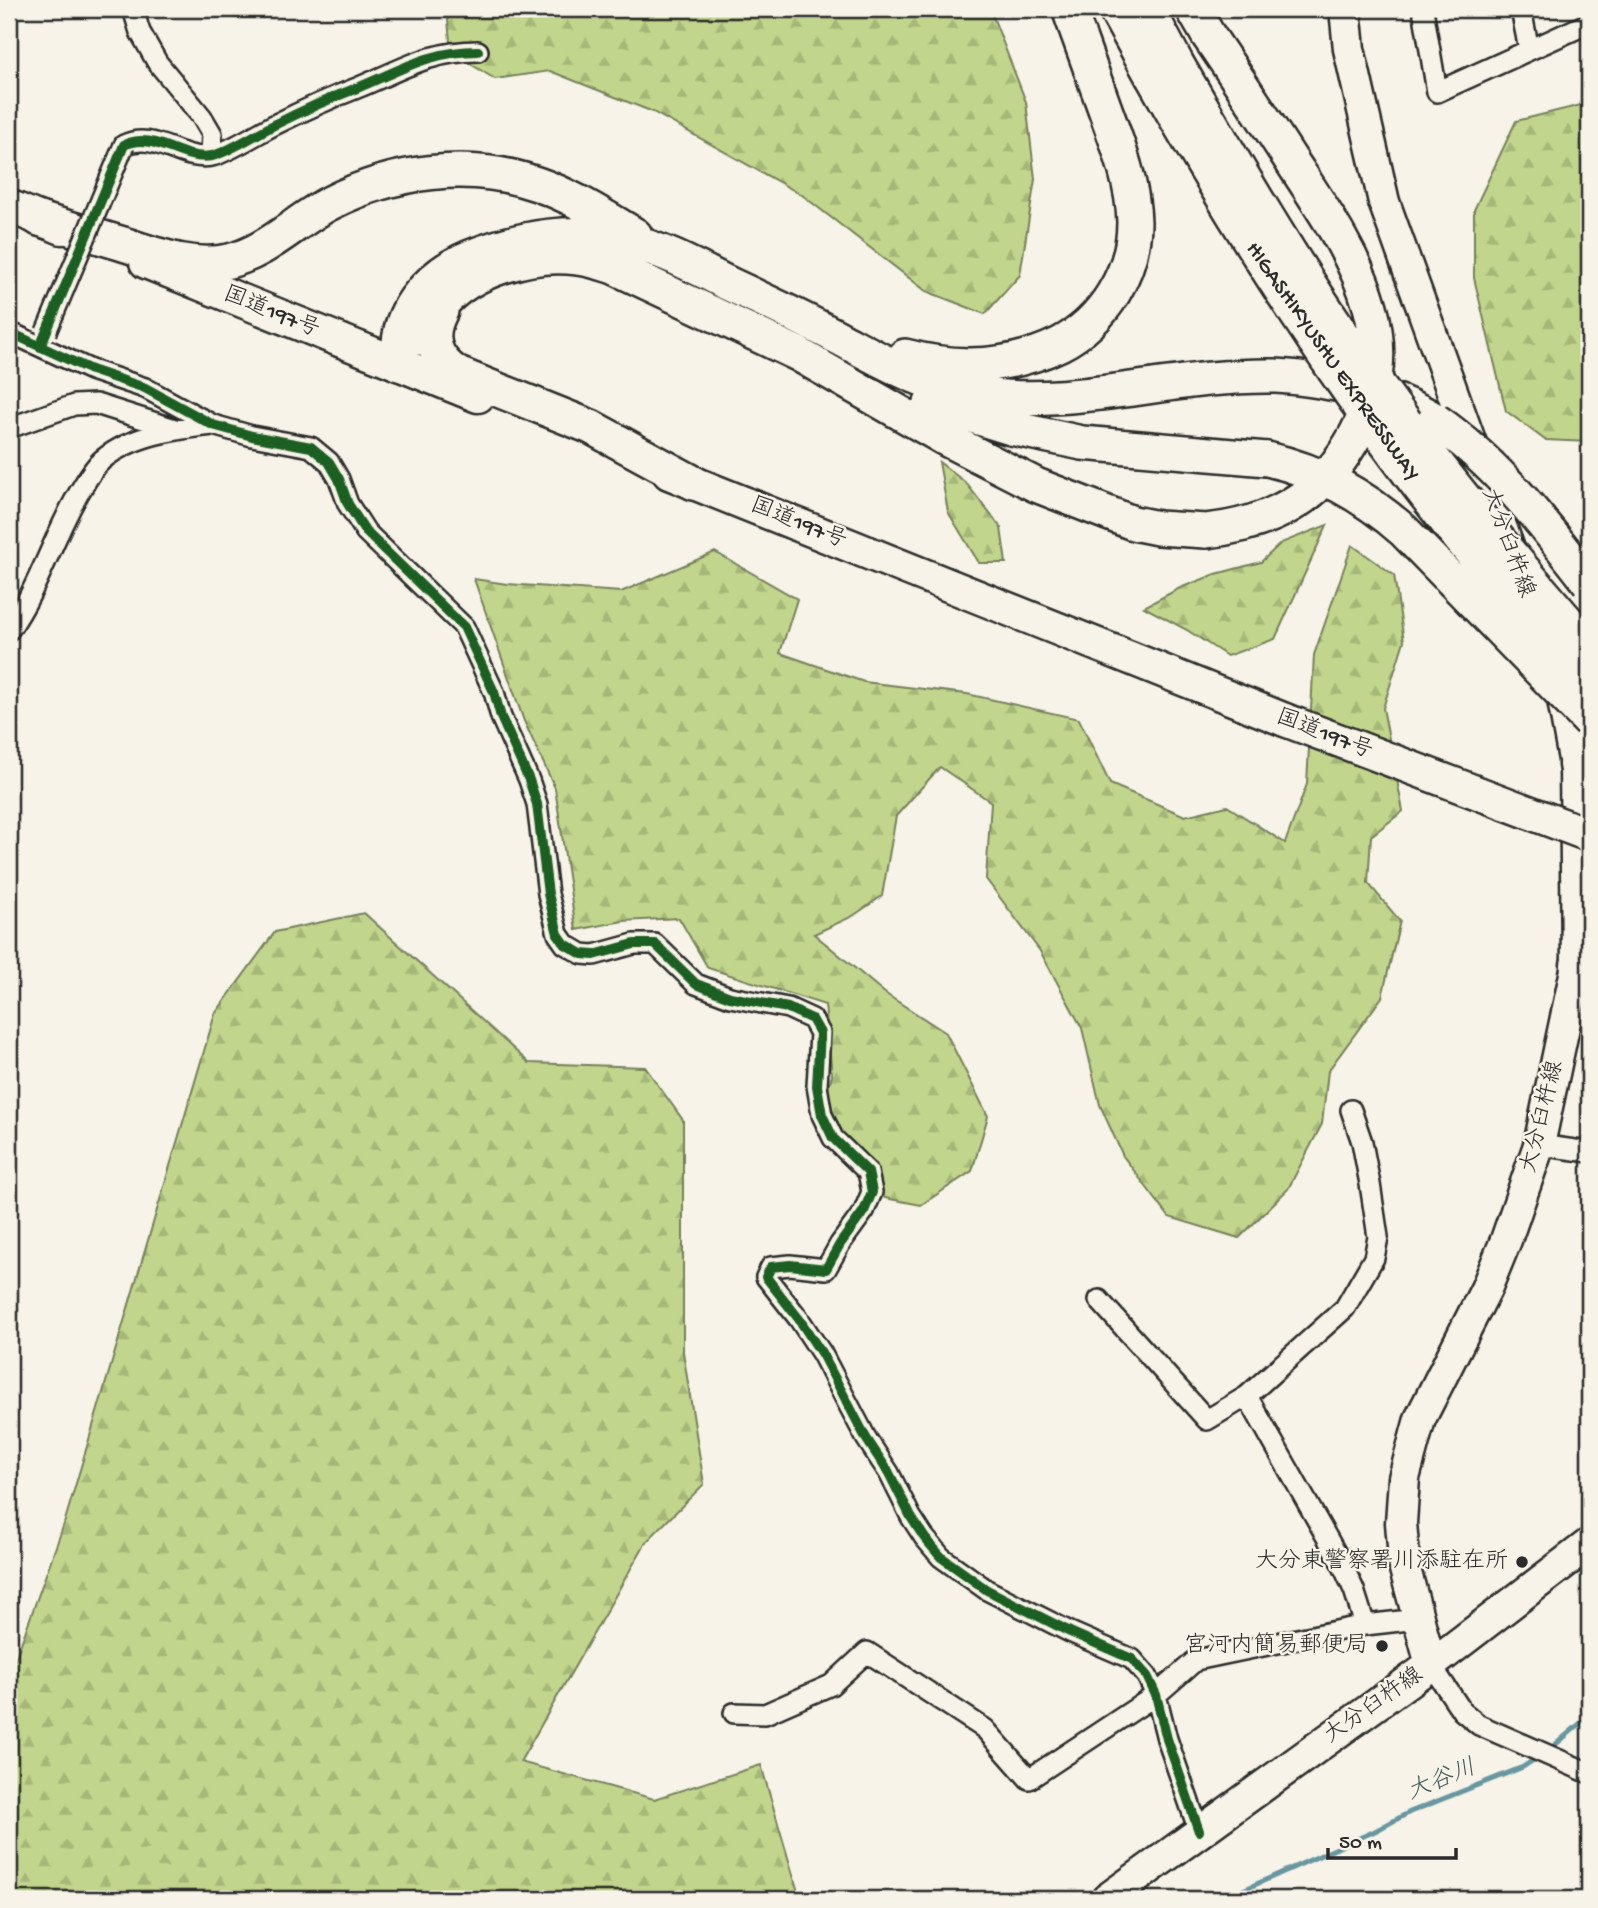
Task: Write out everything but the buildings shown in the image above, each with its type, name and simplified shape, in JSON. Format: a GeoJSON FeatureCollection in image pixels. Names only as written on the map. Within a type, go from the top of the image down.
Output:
{"type":"FeatureCollection","features":[{"type":"Feature","properties":{"kind":"highway"},"geometry":{"type":"LineString","coordinates":[[813,324],[890,352],[918,359],[970,365],[997,364],[1045,351],[1068,340],[1105,306],[1126,267],[1132,246],[1132,198],[1115,136],[1069,9]]}},
{"type":"Feature","properties":{"kind":"highway","name":"HIGASHIKYUSHU EXPRESSWAY"},"geometry":{"type":"LineString","coordinates":[[1115,9],[1164,70],[1392,404],[1519,566],[1589,646]]}},
{"type":"Feature","properties":{"kind":"highway","name":"HIGASHIKYUSHU EXPRESSWAY"},"geometry":{"type":"LineString","coordinates":[[1148,9],[1164,70],[1209,178],[1264,267],[1374,428],[1497,585],[1589,687]]}},
{"type":"Feature","properties":{"kind":"highway"},"geometry":{"type":"LineString","coordinates":[[399,364],[418,343],[440,306],[455,292],[495,271],[538,259],[574,257],[592,260],[614,267],[798,354],[944,438],[1036,485],[1133,523],[1158,528],[1206,531],[1232,528],[1277,514],[1295,503],[1330,473],[1354,439],[1374,384],[1376,363],[1373,319],[1368,296],[1345,244],[1201,22]]}},
{"type":"Feature","properties":{"kind":"highway"},"geometry":{"type":"LineString","coordinates":[[39,219],[172,259],[210,263],[228,261],[261,247],[332,202],[379,183],[430,172],[468,171],[509,176],[561,194],[593,209],[664,253]]}},
{"type":"Feature","properties":{"kind":"highway","name":"国道197号"},"geometry":{"type":"LineString","coordinates":[[9,206],[1285,720],[1589,835]]}},
{"type":"Feature","properties":{"kind":"highway"},"geometry":{"type":"LineString","coordinates":[[399,364],[400,335],[412,306],[434,279],[465,259],[484,251],[531,239],[580,235],[630,241],[664,253],[813,324],[888,364],[947,388],[975,394],[1029,399],[1057,398],[1216,379],[1276,376],[1331,382],[1402,402],[1459,437],[1495,470],[1589,582]]}},
{"type":"Feature","properties":{"kind":"highway"},"geometry":{"type":"LineString","coordinates":[[455,292],[436,320],[433,333],[433,346],[446,366],[458,374],[591,428],[694,483]]}},
{"type":"Feature","properties":{"kind":"highway"},"geometry":{"type":"LineString","coordinates":[[798,354],[976,418],[1046,437],[1117,447],[1267,459],[1290,464],[1339,483],[1382,511],[1404,531],[1589,721]]}},
{"type":"Feature","properties":{"kind":"main road","name":"大分臼杵線"},"geometry":{"type":"LineString","coordinates":[[1107,1899],[1432,1665],[1405,1569],[1402,1544],[1401,1498],[1408,1457],[1420,1419],[1496,1265],[1539,1145],[1583,965],[1582,767],[1563,700],[1384,202],[1349,49],[1345,9]]}},
{"type":"Feature","properties":{"kind":"main road"},"geometry":{"type":"LineString","coordinates":[[1432,1665],[1589,1544]]}},
{"type":"Feature","properties":{"kind":"street"},"geometry":{"type":"LineString","coordinates":[[133,9],[140,32],[156,62],[202,117],[212,134],[211,156]]}},
{"type":"Feature","properties":{"kind":"street"},"geometry":{"type":"LineString","coordinates":[[1423,9],[1437,92],[1589,23]]}},
{"type":"Feature","properties":{"kind":"street"},"geometry":{"type":"LineString","coordinates":[[1521,9],[1529,50]]}},
{"type":"Feature","properties":{"kind":"street"},"geometry":{"type":"LineString","coordinates":[[43,340],[124,145],[136,139],[149,140],[188,154],[211,156],[324,100],[426,57],[456,51],[478,51]]}},
{"type":"Feature","properties":{"kind":"street"},"geometry":{"type":"LineString","coordinates":[[9,332],[43,340],[92,370],[145,388],[214,425],[252,436],[311,447],[329,462],[339,479],[348,504],[366,532],[464,627],[494,692],[501,717],[537,804],[548,894],[558,934],[565,943],[582,954],[594,955],[634,944],[655,944],[696,984],[730,997],[788,1008],[812,1019],[820,1033],[817,1086],[822,1115],[833,1138],[868,1172],[872,1192],[864,1210],[826,1269],[790,1265],[771,1268],[766,1277],[822,1354],[911,1517],[923,1537],[941,1557],[987,1590],[1070,1632],[1132,1659],[1147,1676],[1156,1695],[1167,1739],[1199,1831]]}},
{"type":"Feature","properties":{"kind":"street"},"geometry":{"type":"LineString","coordinates":[[9,428],[74,405],[96,404],[175,429]]}},
{"type":"Feature","properties":{"kind":"street"},"geometry":{"type":"LineString","coordinates":[[9,630],[36,583],[76,498],[101,461],[126,446],[175,429],[214,425]]}},
{"type":"Feature","properties":{"kind":"street"},"geometry":{"type":"LineString","coordinates":[[1099,1300],[1208,1420],[1247,1396],[1345,1308],[1374,1258],[1378,1237],[1370,1184],[1362,1142],[1351,1110]]}},
{"type":"Feature","properties":{"kind":"street"},"geometry":{"type":"LineString","coordinates":[[1539,1145],[1589,1152]]}},
{"type":"Feature","properties":{"kind":"street"},"geometry":{"type":"LineString","coordinates":[[1247,1396],[1343,1566],[1365,1625]]}},
{"type":"Feature","properties":{"kind":"street"},"geometry":{"type":"LineString","coordinates":[[734,1713],[765,1714],[831,1685],[867,1652],[985,1729],[1029,1779],[1156,1695],[1196,1660],[1365,1625],[1418,1619]]}},
{"type":"Feature","properties":{"kind":"street"},"geometry":{"type":"LineString","coordinates":[[1432,1665],[1462,1711],[1479,1725],[1588,1773]]}},
{"type":"Feature","properties":{"kind":"green space"},"geometry":{"type":"Polygon","coordinates":[[[447,9],[990,9],[1026,102],[1035,179],[1020,275],[985,314],[926,291],[802,195],[653,112],[550,71],[495,79],[451,52],[447,9]]]}},
{"type":"Feature","properties":{"kind":"green space"},"geometry":{"type":"Polygon","coordinates":[[[1589,103],[1589,442],[1545,440],[1506,411],[1474,278],[1474,210],[1516,121],[1589,103]]]}},
{"type":"Feature","properties":{"kind":"green space"},"geometry":{"type":"Polygon","coordinates":[[[939,462],[966,483],[1001,528],[1006,563],[979,563],[948,512],[939,462]]]}},
{"type":"Feature","properties":{"kind":"green space"},"geometry":{"type":"Polygon","coordinates":[[[1327,525],[1275,639],[1227,656],[1144,607],[1180,588],[1216,574],[1261,562],[1281,543],[1327,525]]]}},
{"type":"Feature","properties":{"kind":"green space"},"geometry":{"type":"Polygon","coordinates":[[[1352,545],[1394,575],[1404,641],[1383,708],[1403,811],[1371,836],[1368,883],[1400,921],[1382,997],[1328,1071],[1322,1124],[1288,1189],[1239,1238],[1169,1217],[1123,1156],[1100,1105],[1082,1028],[1040,951],[986,879],[991,802],[940,767],[896,816],[882,896],[853,916],[814,934],[886,994],[946,1033],[988,1116],[972,1171],[921,1205],[885,1198],[816,1130],[832,1075],[825,1005],[708,968],[679,918],[623,921],[576,930],[555,788],[524,721],[474,579],[621,592],[715,552],[797,599],[780,653],[864,682],[967,694],[1079,719],[1110,784],[1185,816],[1227,806],[1285,843],[1307,784],[1314,655],[1352,545]]]}},
{"type":"Feature","properties":{"kind":"green space"},"geometry":{"type":"Polygon","coordinates":[[[364,913],[529,1063],[645,1067],[683,1120],[683,1352],[704,1484],[646,1542],[520,1762],[654,1799],[761,1765],[800,1899],[9,1899],[9,1677],[64,1524],[215,1014],[275,932],[364,913]]]}},
{"type":"Feature","properties":{"kind":"waterway","name":"大谷川"},"geometry":{"type":"LineString","coordinates":[[1549,1750],[1589,1716]]}},
{"type":"Feature","properties":{"kind":"waterway","name":"大谷川"},"geometry":{"type":"LineString","coordinates":[[1223,1899],[1375,1831],[1410,1812],[1523,1767],[1538,1757]]}},
{"type":"Feature","properties":{"kind":"cycle path"},"geometry":{"type":"LineString","coordinates":[[40,347],[124,145],[146,141],[189,155],[212,156],[305,110],[416,63],[445,54],[478,51]]}},
{"type":"Feature","properties":{"kind":"cycle path"},"geometry":{"type":"LineString","coordinates":[[9,332],[91,370],[145,388],[213,425],[252,436],[311,447],[329,462],[339,479],[348,504],[366,532],[464,627],[494,692],[501,717],[537,804],[548,894],[558,934],[565,944],[582,954],[594,955],[634,944],[655,944],[696,984],[730,997],[788,1008],[812,1019],[820,1033],[817,1086],[822,1115],[833,1138],[868,1172],[872,1192],[864,1211],[826,1269],[790,1265],[771,1267],[766,1277],[822,1354],[911,1517],[941,1557],[987,1590],[1070,1632],[1132,1659],[1147,1676],[1156,1695],[1167,1739],[1199,1831]]}},
{"type":"Feature","properties":{"kind":"place","name":"大分東警察署川添駐在所"},"geometry":{"type":"Point","coordinates":[1522,1562]}},
{"type":"Feature","properties":{"kind":"place","name":"宮河内簡易郵便局"},"geometry":{"type":"Point","coordinates":[1382,1646]}}]}
